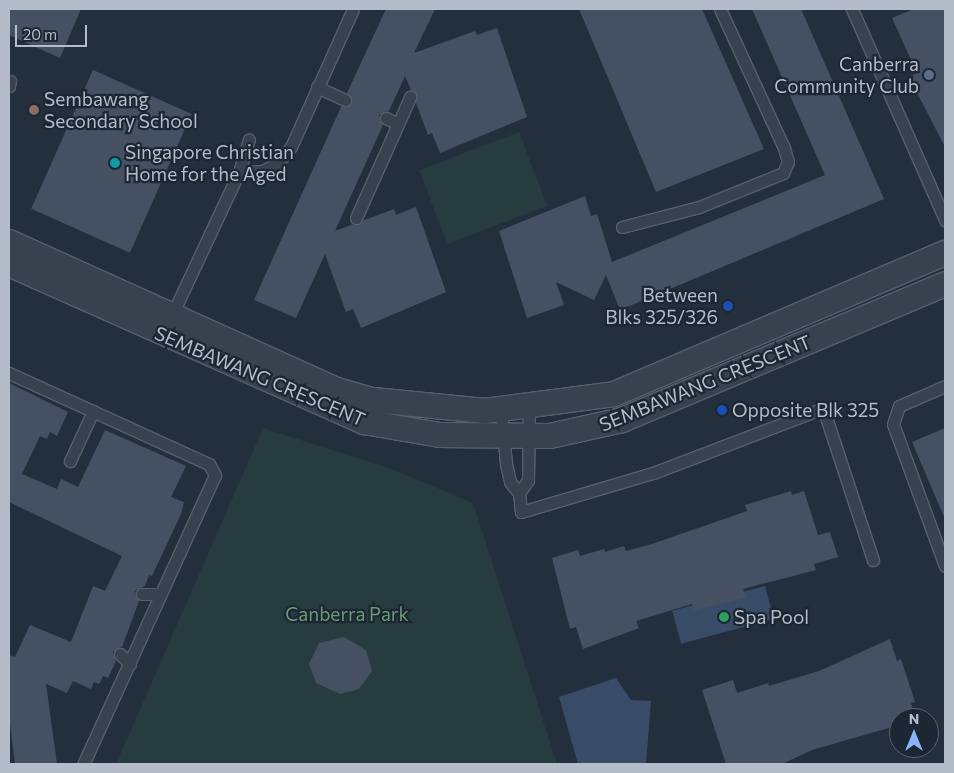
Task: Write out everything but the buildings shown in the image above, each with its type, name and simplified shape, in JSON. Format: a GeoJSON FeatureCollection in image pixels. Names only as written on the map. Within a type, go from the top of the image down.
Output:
{"type":"FeatureCollection","features":[{"type":"Feature","properties":{"kind":"street","name":"SEMBAWANG CRESCENT"},"geometry":{"type":"LineString","coordinates":[[9,242],[167,325],[364,422],[440,435],[530,437],[591,429],[622,420],[945,284]]}},
{"type":"Feature","properties":{"kind":"street","name":"SEMBAWANG CRESCENT"},"geometry":{"type":"LineString","coordinates":[[9,264],[337,390],[373,400],[452,411],[501,409],[614,394],[945,253]]}},
{"type":"Feature","properties":{"kind":"lane"},"geometry":{"type":"LineString","coordinates":[[240,172],[262,171],[283,158],[353,9]]}},
{"type":"Feature","properties":{"kind":"lane"},"geometry":{"type":"LineString","coordinates":[[622,227],[699,207],[783,173],[788,162],[784,148],[720,9]]}},
{"type":"Feature","properties":{"kind":"lane"},"geometry":{"type":"LineString","coordinates":[[852,9],[945,220]]}},
{"type":"Feature","properties":{"kind":"lane"},"geometry":{"type":"LineString","coordinates":[[317,88],[345,100]]}},
{"type":"Feature","properties":{"kind":"lane"},"geometry":{"type":"LineString","coordinates":[[356,218],[410,98]]}},
{"type":"Feature","properties":{"kind":"lane"},"geometry":{"type":"LineString","coordinates":[[386,118],[398,124]]}},
{"type":"Feature","properties":{"kind":"lane"},"geometry":{"type":"LineString","coordinates":[[167,325],[240,172],[249,140]]}},
{"type":"Feature","properties":{"kind":"lane"},"geometry":{"type":"LineString","coordinates":[[9,374],[93,411],[213,468],[215,475],[84,764]]}},
{"type":"Feature","properties":{"kind":"lane"},"geometry":{"type":"LineString","coordinates":[[944,559],[893,424],[899,406],[945,386]]}},
{"type":"Feature","properties":{"kind":"lane"},"geometry":{"type":"LineString","coordinates":[[519,493],[528,480],[529,406]]}},
{"type":"Feature","properties":{"kind":"lane"},"geometry":{"type":"LineString","coordinates":[[501,409],[502,435],[510,482],[519,493],[520,512],[653,473],[823,408],[873,560]]}},
{"type":"Feature","properties":{"kind":"lane"},"geometry":{"type":"LineString","coordinates":[[70,461],[93,411]]}},
{"type":"Feature","properties":{"kind":"lane"},"geometry":{"type":"LineString","coordinates":[[142,594],[160,594]]}},
{"type":"Feature","properties":{"kind":"lane"},"geometry":{"type":"LineString","coordinates":[[120,654],[130,664]]}},
{"type":"Feature","properties":{"kind":"green space"},"geometry":{"type":"Polygon","coordinates":[[[519,132],[547,206],[447,244],[419,170],[519,132]]]}},
{"type":"Feature","properties":{"kind":"green space","name":"Canberra Park"},"geometry":{"type":"Polygon","coordinates":[[[263,428],[389,468],[473,503],[557,764],[116,764],[263,428]]]}},
{"type":"Feature","properties":{"kind":"water","name":"Spa Pool"},"geometry":{"type":"Polygon","coordinates":[[[765,586],[774,619],[681,644],[672,611],[765,586]]]}},
{"type":"Feature","properties":{"kind":"water"},"geometry":{"type":"Polygon","coordinates":[[[616,678],[631,700],[651,701],[646,764],[578,764],[559,697],[616,678]]]}},
{"type":"Feature","properties":{"kind":"place","name":"Canberra Community Club"},"geometry":{"type":"Point","coordinates":[929,75]}},
{"type":"Feature","properties":{"kind":"place","name":"Sembawang Secondary School"},"geometry":{"type":"Point","coordinates":[34,110]}},
{"type":"Feature","properties":{"kind":"place","name":"Singapore Christian Home for the Aged"},"geometry":{"type":"Point","coordinates":[115,163]}},
{"type":"Feature","properties":{"kind":"place","name":"Between Blks 325/326"},"geometry":{"type":"Point","coordinates":[728,306]}},
{"type":"Feature","properties":{"kind":"place","name":"Opposite Blk 325"},"geometry":{"type":"Point","coordinates":[722,410]}},
{"type":"Feature","properties":{"kind":"place","name":"Spa Pool"},"geometry":{"type":"Point","coordinates":[724,617]}}]}
